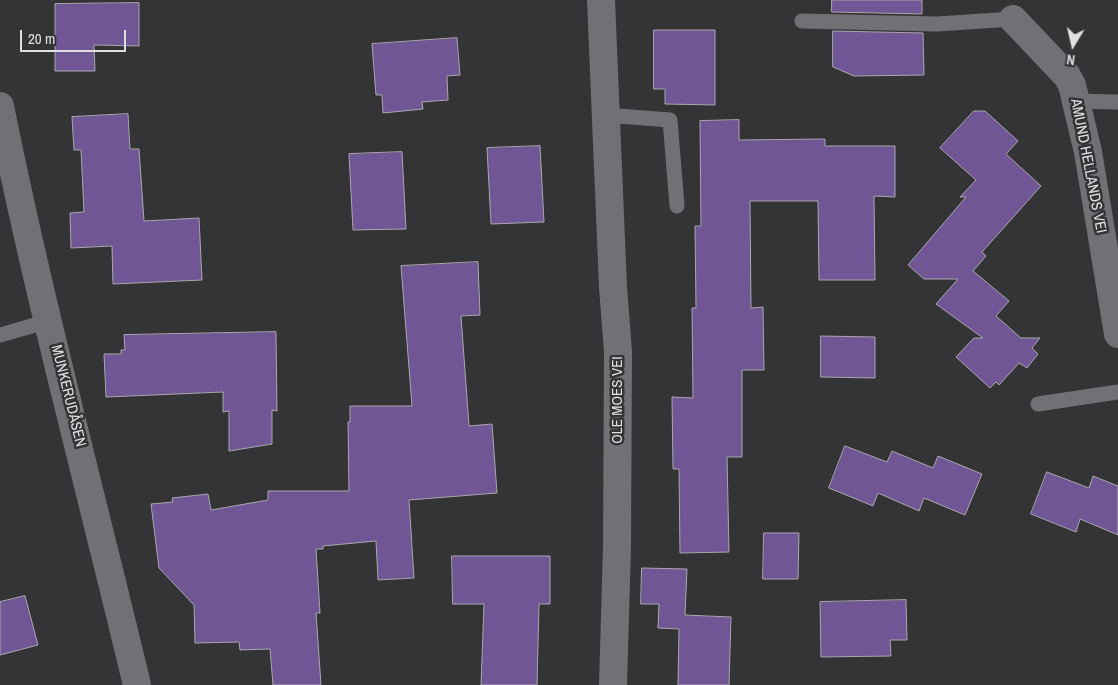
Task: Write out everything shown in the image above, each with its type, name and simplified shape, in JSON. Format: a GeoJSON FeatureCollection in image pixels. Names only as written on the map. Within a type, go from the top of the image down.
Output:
{"type":"FeatureCollection","features":[{"type":"Feature","properties":{"kind":"street","name":"OLE MOES VEI"},"geometry":{"type":"LineString","coordinates":[[601,0],[618,352],[614,685]]}},
{"type":"Feature","properties":{"kind":"street","name":"AMUND HELLANDS VEI"},"geometry":{"type":"LineString","coordinates":[[1013,19],[1067,76],[1072,85],[1088,152],[1118,334]]}},
{"type":"Feature","properties":{"kind":"street","name":"MUNKERUDÅSEN"},"geometry":{"type":"LineString","coordinates":[[0,106],[23,218],[137,685]]}},
{"type":"Feature","properties":{"kind":"lane"},"geometry":{"type":"LineString","coordinates":[[802,21],[937,24],[1013,19]]}},
{"type":"Feature","properties":{"kind":"lane"},"geometry":{"type":"LineString","coordinates":[[1076,101],[1118,102]]}},
{"type":"Feature","properties":{"kind":"lane"},"geometry":{"type":"LineString","coordinates":[[606,115],[670,120],[677,206]]}},
{"type":"Feature","properties":{"kind":"lane"},"geometry":{"type":"LineString","coordinates":[[0,335],[49,321]]}},
{"type":"Feature","properties":{"kind":"lane"},"geometry":{"type":"LineString","coordinates":[[1038,404],[1118,392]]}},
{"type":"Feature","properties":{"kind":"building"},"geometry":{"type":"Polygon","coordinates":[[[832,0],[922,0],[922,14],[832,12],[832,0]]]}},
{"type":"Feature","properties":{"kind":"building"},"geometry":{"type":"Polygon","coordinates":[[[139,3],[139,46],[94,45],[95,71],[55,71],[55,4],[139,3]]]}},
{"type":"Feature","properties":{"kind":"building"},"geometry":{"type":"Polygon","coordinates":[[[654,30],[715,30],[715,105],[665,104],[665,89],[654,89],[654,30]]]}},
{"type":"Feature","properties":{"kind":"building"},"geometry":{"type":"Polygon","coordinates":[[[833,31],[923,33],[924,75],[854,76],[833,67],[833,31]]]}},
{"type":"Feature","properties":{"kind":"building"},"geometry":{"type":"Polygon","coordinates":[[[457,38],[460,75],[447,76],[448,100],[422,102],[423,109],[383,113],[382,95],[376,95],[372,44],[457,38]]]}},
{"type":"Feature","properties":{"kind":"building"},"geometry":{"type":"Polygon","coordinates":[[[974,111],[985,111],[1018,141],[1006,154],[1041,186],[982,252],[986,256],[973,271],[1009,301],[996,316],[1021,338],[1040,338],[1032,348],[1038,354],[1027,368],[1019,363],[999,385],[996,382],[990,388],[956,357],[974,338],[983,338],[936,304],[958,279],[924,279],[908,265],[966,197],[960,197],[976,180],[940,148],[974,111]]]}},
{"type":"Feature","properties":{"kind":"building"},"geometry":{"type":"Polygon","coordinates":[[[128,114],[130,149],[139,149],[144,221],[199,218],[202,280],[113,284],[112,246],[71,248],[70,213],[84,212],[81,150],[74,150],[72,117],[128,114]]]}},
{"type":"Feature","properties":{"kind":"building"},"geometry":{"type":"Polygon","coordinates":[[[739,120],[739,140],[825,139],[825,146],[895,146],[895,197],[874,196],[875,280],[819,280],[818,201],[750,201],[751,308],[763,307],[764,370],[742,370],[742,457],[727,457],[729,552],[680,553],[679,469],[673,469],[672,397],[693,398],[692,308],[696,308],[695,226],[701,226],[700,121],[739,120]]]}},
{"type":"Feature","properties":{"kind":"building"},"geometry":{"type":"Polygon","coordinates":[[[540,146],[544,222],[491,224],[487,148],[540,146]]]}},
{"type":"Feature","properties":{"kind":"building"},"geometry":{"type":"Polygon","coordinates":[[[402,152],[406,229],[353,230],[349,154],[402,152]]]}},
{"type":"Feature","properties":{"kind":"building"},"geometry":{"type":"Polygon","coordinates":[[[478,262],[480,315],[461,316],[469,426],[492,424],[497,493],[409,500],[414,578],[378,580],[376,541],[323,546],[323,549],[316,549],[320,613],[316,613],[321,685],[273,685],[270,649],[240,650],[239,642],[195,643],[194,605],[159,568],[151,504],[173,502],[172,498],[208,494],[211,510],[268,500],[268,491],[349,491],[348,422],[350,422],[350,406],[412,406],[401,266],[478,262]]]}},
{"type":"Feature","properties":{"kind":"building"},"geometry":{"type":"Polygon","coordinates":[[[276,332],[277,411],[272,410],[272,444],[229,451],[229,411],[223,412],[223,392],[106,397],[104,354],[121,354],[121,350],[125,350],[124,335],[276,332]]]}},
{"type":"Feature","properties":{"kind":"building"},"geometry":{"type":"Polygon","coordinates":[[[821,336],[875,337],[875,378],[821,377],[821,336]]]}},
{"type":"Feature","properties":{"kind":"building"},"geometry":{"type":"Polygon","coordinates":[[[845,446],[887,462],[892,451],[933,468],[938,456],[982,474],[965,515],[924,498],[919,511],[878,493],[873,506],[829,488],[845,446]]]}},
{"type":"Feature","properties":{"kind":"building"},"geometry":{"type":"Polygon","coordinates":[[[1047,472],[1089,488],[1093,476],[1118,486],[1118,535],[1080,519],[1076,532],[1031,514],[1047,472]]]}},
{"type":"Feature","properties":{"kind":"building"},"geometry":{"type":"Polygon","coordinates":[[[764,533],[799,533],[798,579],[763,579],[764,533]]]}},
{"type":"Feature","properties":{"kind":"building"},"geometry":{"type":"Polygon","coordinates":[[[452,556],[550,556],[550,604],[539,604],[537,685],[481,685],[484,604],[453,604],[452,556]]]}},
{"type":"Feature","properties":{"kind":"building"},"geometry":{"type":"Polygon","coordinates":[[[642,568],[687,569],[685,615],[731,617],[729,685],[678,685],[679,629],[658,628],[659,604],[641,604],[642,568]]]}},
{"type":"Feature","properties":{"kind":"building"},"geometry":{"type":"Polygon","coordinates":[[[25,596],[38,645],[0,655],[0,602],[25,596]]]}},
{"type":"Feature","properties":{"kind":"building"},"geometry":{"type":"Polygon","coordinates":[[[906,600],[907,640],[890,640],[891,656],[821,657],[820,602],[906,600]]]}}]}
